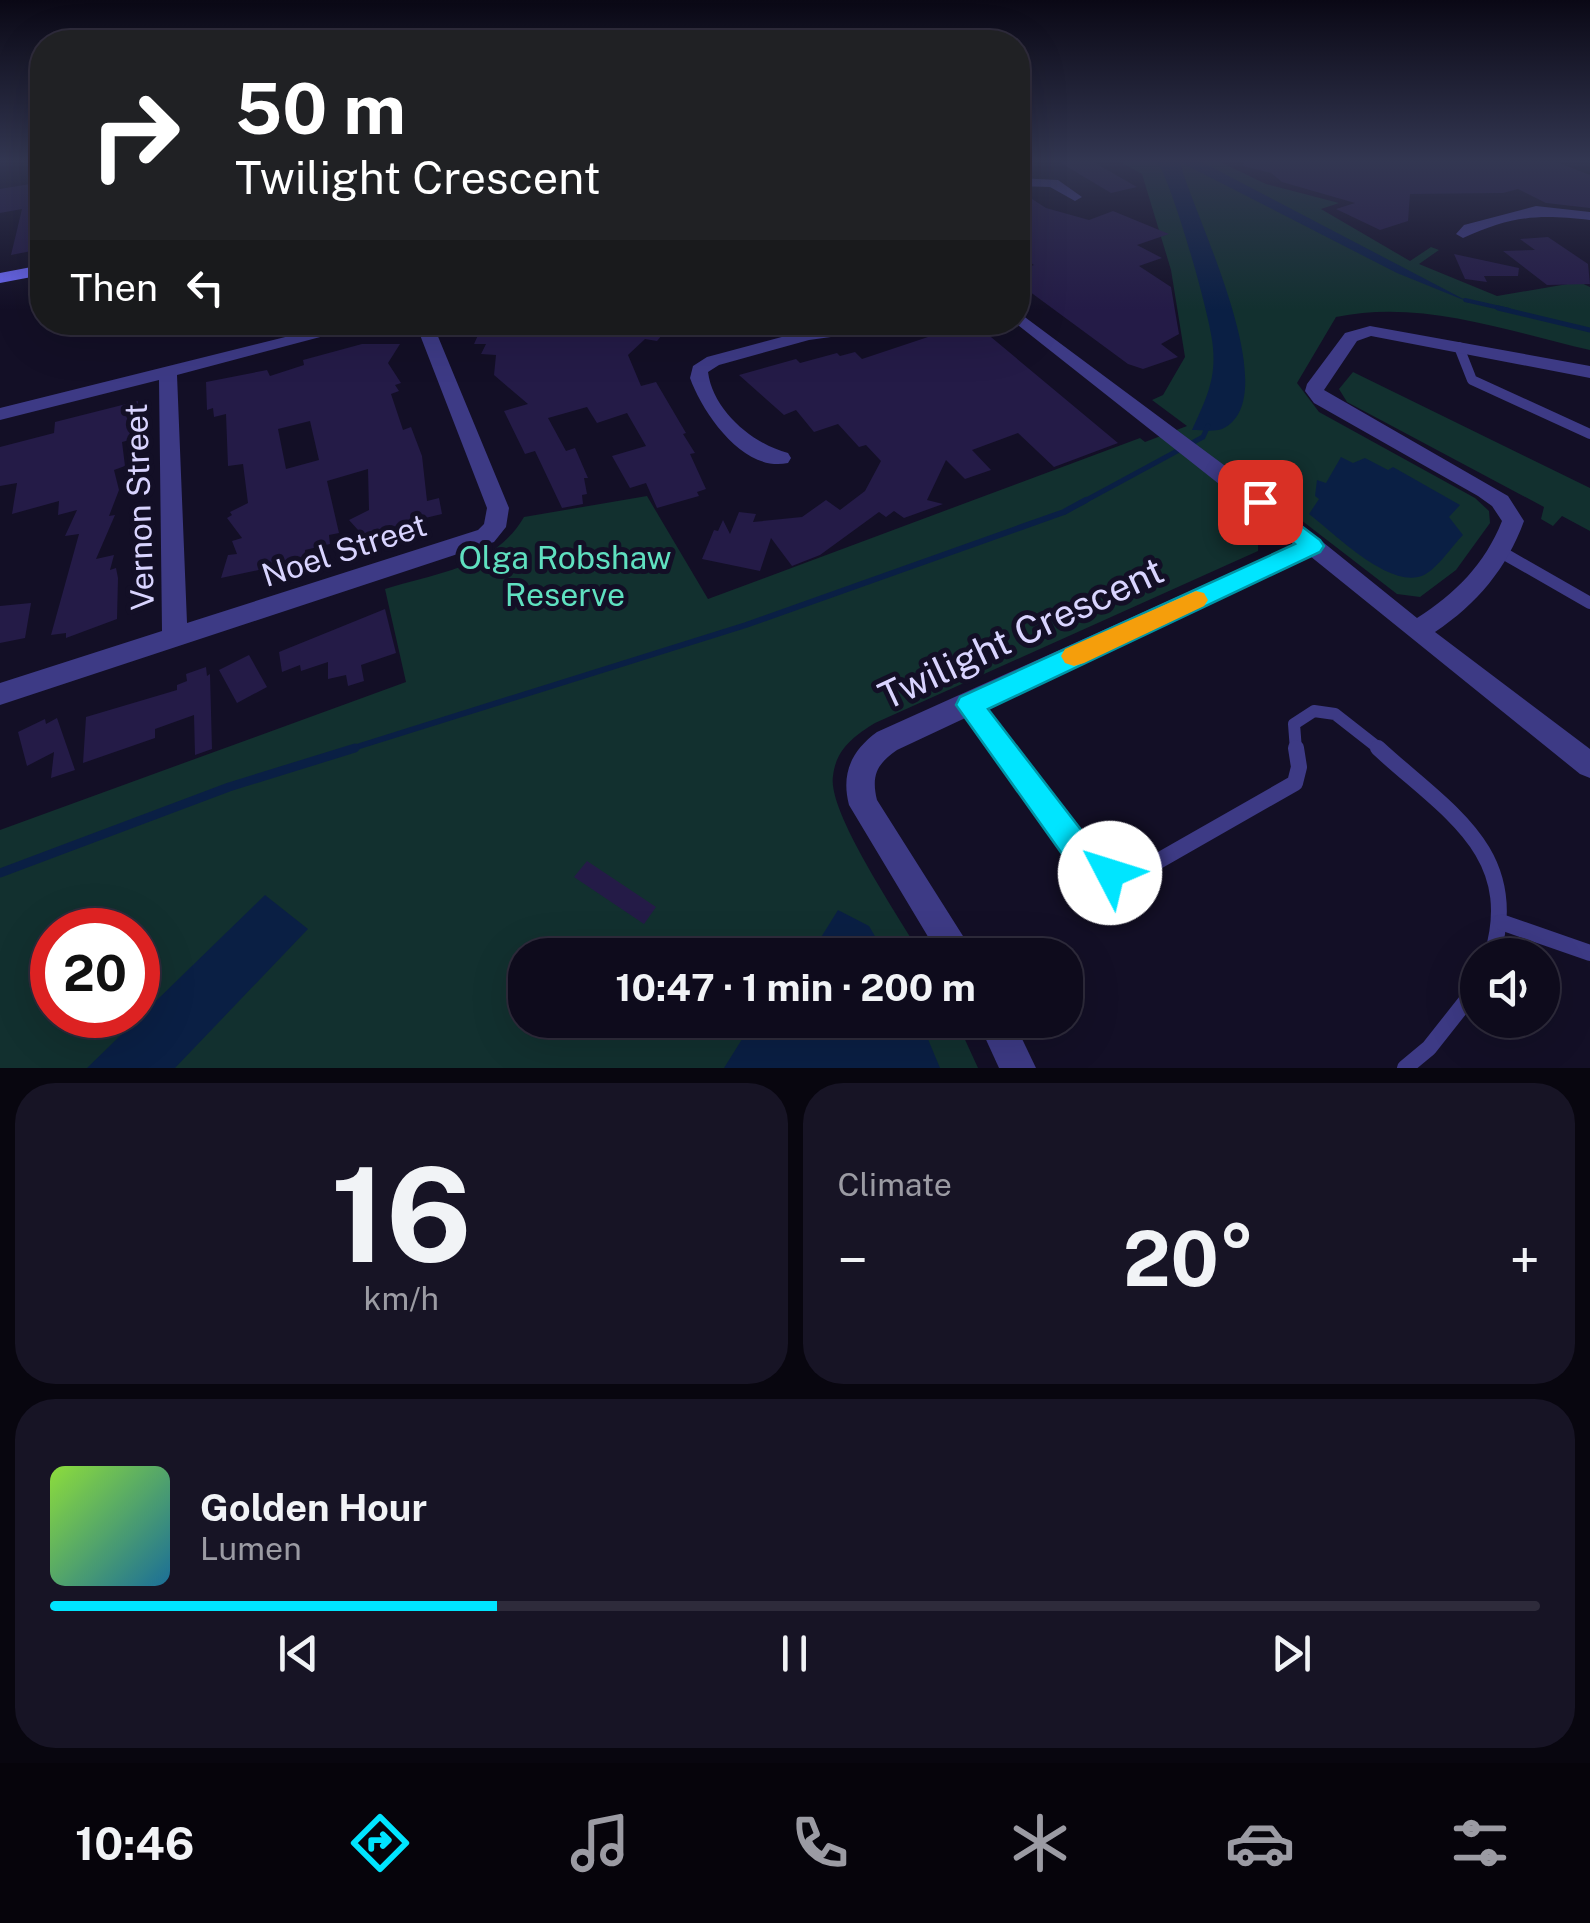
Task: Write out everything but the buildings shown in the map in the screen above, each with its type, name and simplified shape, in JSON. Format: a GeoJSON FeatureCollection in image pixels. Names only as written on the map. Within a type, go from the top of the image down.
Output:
{"type":"FeatureCollection","features":[{"type":"Feature","properties":{"kind":"street"},"geometry":{"type":"LineString","coordinates":[[1462,234],[1469,228],[1525,212],[1590,216]]}},
{"type":"Feature","properties":{"kind":"street"},"geometry":{"type":"LineString","coordinates":[[0,278],[30,272]]}},
{"type":"Feature","properties":{"kind":"street"},"geometry":{"type":"LineString","coordinates":[[1030,327],[1260,502],[1416,631],[1590,766]]}},
{"type":"Feature","properties":{"kind":"street"},"geometry":{"type":"LineString","coordinates":[[1416,631],[1476,586],[1500,552],[1512,521],[1500,502],[1333,408],[1314,390],[1340,350],[1359,334],[1383,332],[1590,372]]}},
{"type":"Feature","properties":{"kind":"street"},"geometry":{"type":"LineString","coordinates":[[0,414],[319,335]]}},
{"type":"Feature","properties":{"kind":"street","name":"Noel Street"},"geometry":{"type":"LineString","coordinates":[[0,694],[471,543],[495,527],[498,508],[428,335]]}},
{"type":"Feature","properties":{"kind":"street"},"geometry":{"type":"LineString","coordinates":[[781,458],[757,451],[738,437],[699,383],[697,364],[815,335]]}},
{"type":"Feature","properties":{"kind":"street","name":"Vernon Street"},"geometry":{"type":"LineString","coordinates":[[168,374],[176,638]]}},
{"type":"Feature","properties":{"kind":"street","name":"Twilight Crescent"},"geometry":{"type":"LineString","coordinates":[[947,938],[864,805],[858,774],[863,761],[887,741],[1312,546]]}},
{"type":"Feature","properties":{"kind":"street"},"geometry":{"type":"LineString","coordinates":[[1003,1038],[1018,1068]]}},
{"type":"Feature","properties":{"kind":"lane"},"geometry":{"type":"LineString","coordinates":[[1459,347],[1472,380],[1590,434]]}},
{"type":"Feature","properties":{"kind":"lane"},"geometry":{"type":"LineString","coordinates":[[1500,552],[1590,603]]}},
{"type":"Feature","properties":{"kind":"lane"},"geometry":{"type":"LineString","coordinates":[[969,705],[1081,854],[1100,870],[1132,876],[1295,782],[1302,764],[1292,737],[1294,724],[1314,711],[1335,714],[1477,841],[1498,875],[1502,894],[1497,938]]}},
{"type":"Feature","properties":{"kind":"lane"},"geometry":{"type":"LineString","coordinates":[[1501,922],[1590,953]]}},
{"type":"Feature","properties":{"kind":"lane"},"geometry":{"type":"LineString","coordinates":[[1405,1068],[1429,1048],[1460,1009]]}},
{"type":"Feature","properties":{"kind":"green space","name":"Olga Robshaw Reserve"},"geometry":{"type":"Polygon","coordinates":[[[1153,210],[1322,210],[1410,261],[1431,247],[1439,250],[1419,264],[1497,296],[1579,282],[1590,287],[1590,350],[1464,320],[1368,312],[1336,317],[1297,383],[1319,412],[1475,498],[1489,511],[1490,523],[1456,570],[1420,597],[1397,594],[1266,493],[1236,506],[1258,535],[1258,551],[875,723],[853,738],[835,767],[834,793],[853,839],[910,938],[508,938],[508,1038],[964,1038],[978,1068],[0,1068],[0,830],[406,682],[385,589],[481,558],[512,534],[524,517],[647,496],[708,599],[1140,438],[1145,442],[1187,426],[1152,400],[1163,395],[1185,357],[1171,270],[1153,210]]]}},
{"type":"Feature","properties":{"kind":"green space"},"geometry":{"type":"Polygon","coordinates":[[[1353,372],[1590,488],[1590,531],[1562,516],[1553,526],[1541,519],[1544,507],[1347,402],[1339,389],[1353,372]]]}},
{"type":"Feature","properties":{"kind":"water"},"geometry":{"type":"Polygon","coordinates":[[[1177,210],[1197,210],[1241,344],[1245,381],[1240,411],[1222,429],[1211,431],[1192,430],[1211,381],[1213,348],[1177,210]]]}},
{"type":"Feature","properties":{"kind":"water"},"geometry":{"type":"Polygon","coordinates":[[[1274,210],[1293,210],[1471,303],[1397,273],[1274,210]]]}},
{"type":"Feature","properties":{"kind":"water"},"geometry":{"type":"Polygon","coordinates":[[[1341,457],[1353,463],[1365,458],[1388,470],[1393,467],[1460,505],[1449,517],[1463,535],[1429,572],[1411,578],[1380,568],[1309,514],[1319,499],[1315,496],[1317,480],[1326,483],[1341,457]]]}},
{"type":"Feature","properties":{"kind":"water"},"geometry":{"type":"Polygon","coordinates":[[[265,895],[308,929],[175,1068],[87,1068],[118,1038],[160,1038],[160,997],[265,895]]]}},
{"type":"Feature","properties":{"kind":"water"},"geometry":{"type":"Polygon","coordinates":[[[838,910],[869,926],[876,938],[821,938],[838,910]]]}},
{"type":"Feature","properties":{"kind":"water"},"geometry":{"type":"Polygon","coordinates":[[[743,1038],[928,1038],[940,1068],[724,1068],[743,1038]]]}},
{"type":"Feature","properties":{"kind":"waterway"},"geometry":{"type":"LineString","coordinates":[[1465,300],[1509,310]]}},
{"type":"Feature","properties":{"kind":"waterway"},"geometry":{"type":"LineString","coordinates":[[1498,308],[1590,330]]}},
{"type":"Feature","properties":{"kind":"waterway"},"geometry":{"type":"LineString","coordinates":[[1081,503],[1203,437],[1208,426]]}},
{"type":"Feature","properties":{"kind":"waterway"},"geometry":{"type":"LineString","coordinates":[[347,750],[746,625],[1064,512],[1086,500]]}},
{"type":"Feature","properties":{"kind":"waterway"},"geometry":{"type":"LineString","coordinates":[[0,873],[229,787],[355,748]]}},
{"type":"Feature","properties":{"kind":"slow traffic"},"geometry":{"type":"LineString","coordinates":[[1074,656],[1196,600]]}},
{"type":"Feature","properties":{"kind":"route"},"geometry":{"type":"LineString","coordinates":[[1110,873],[1081,854],[969,705],[1312,546],[1260,502]]}}]}
